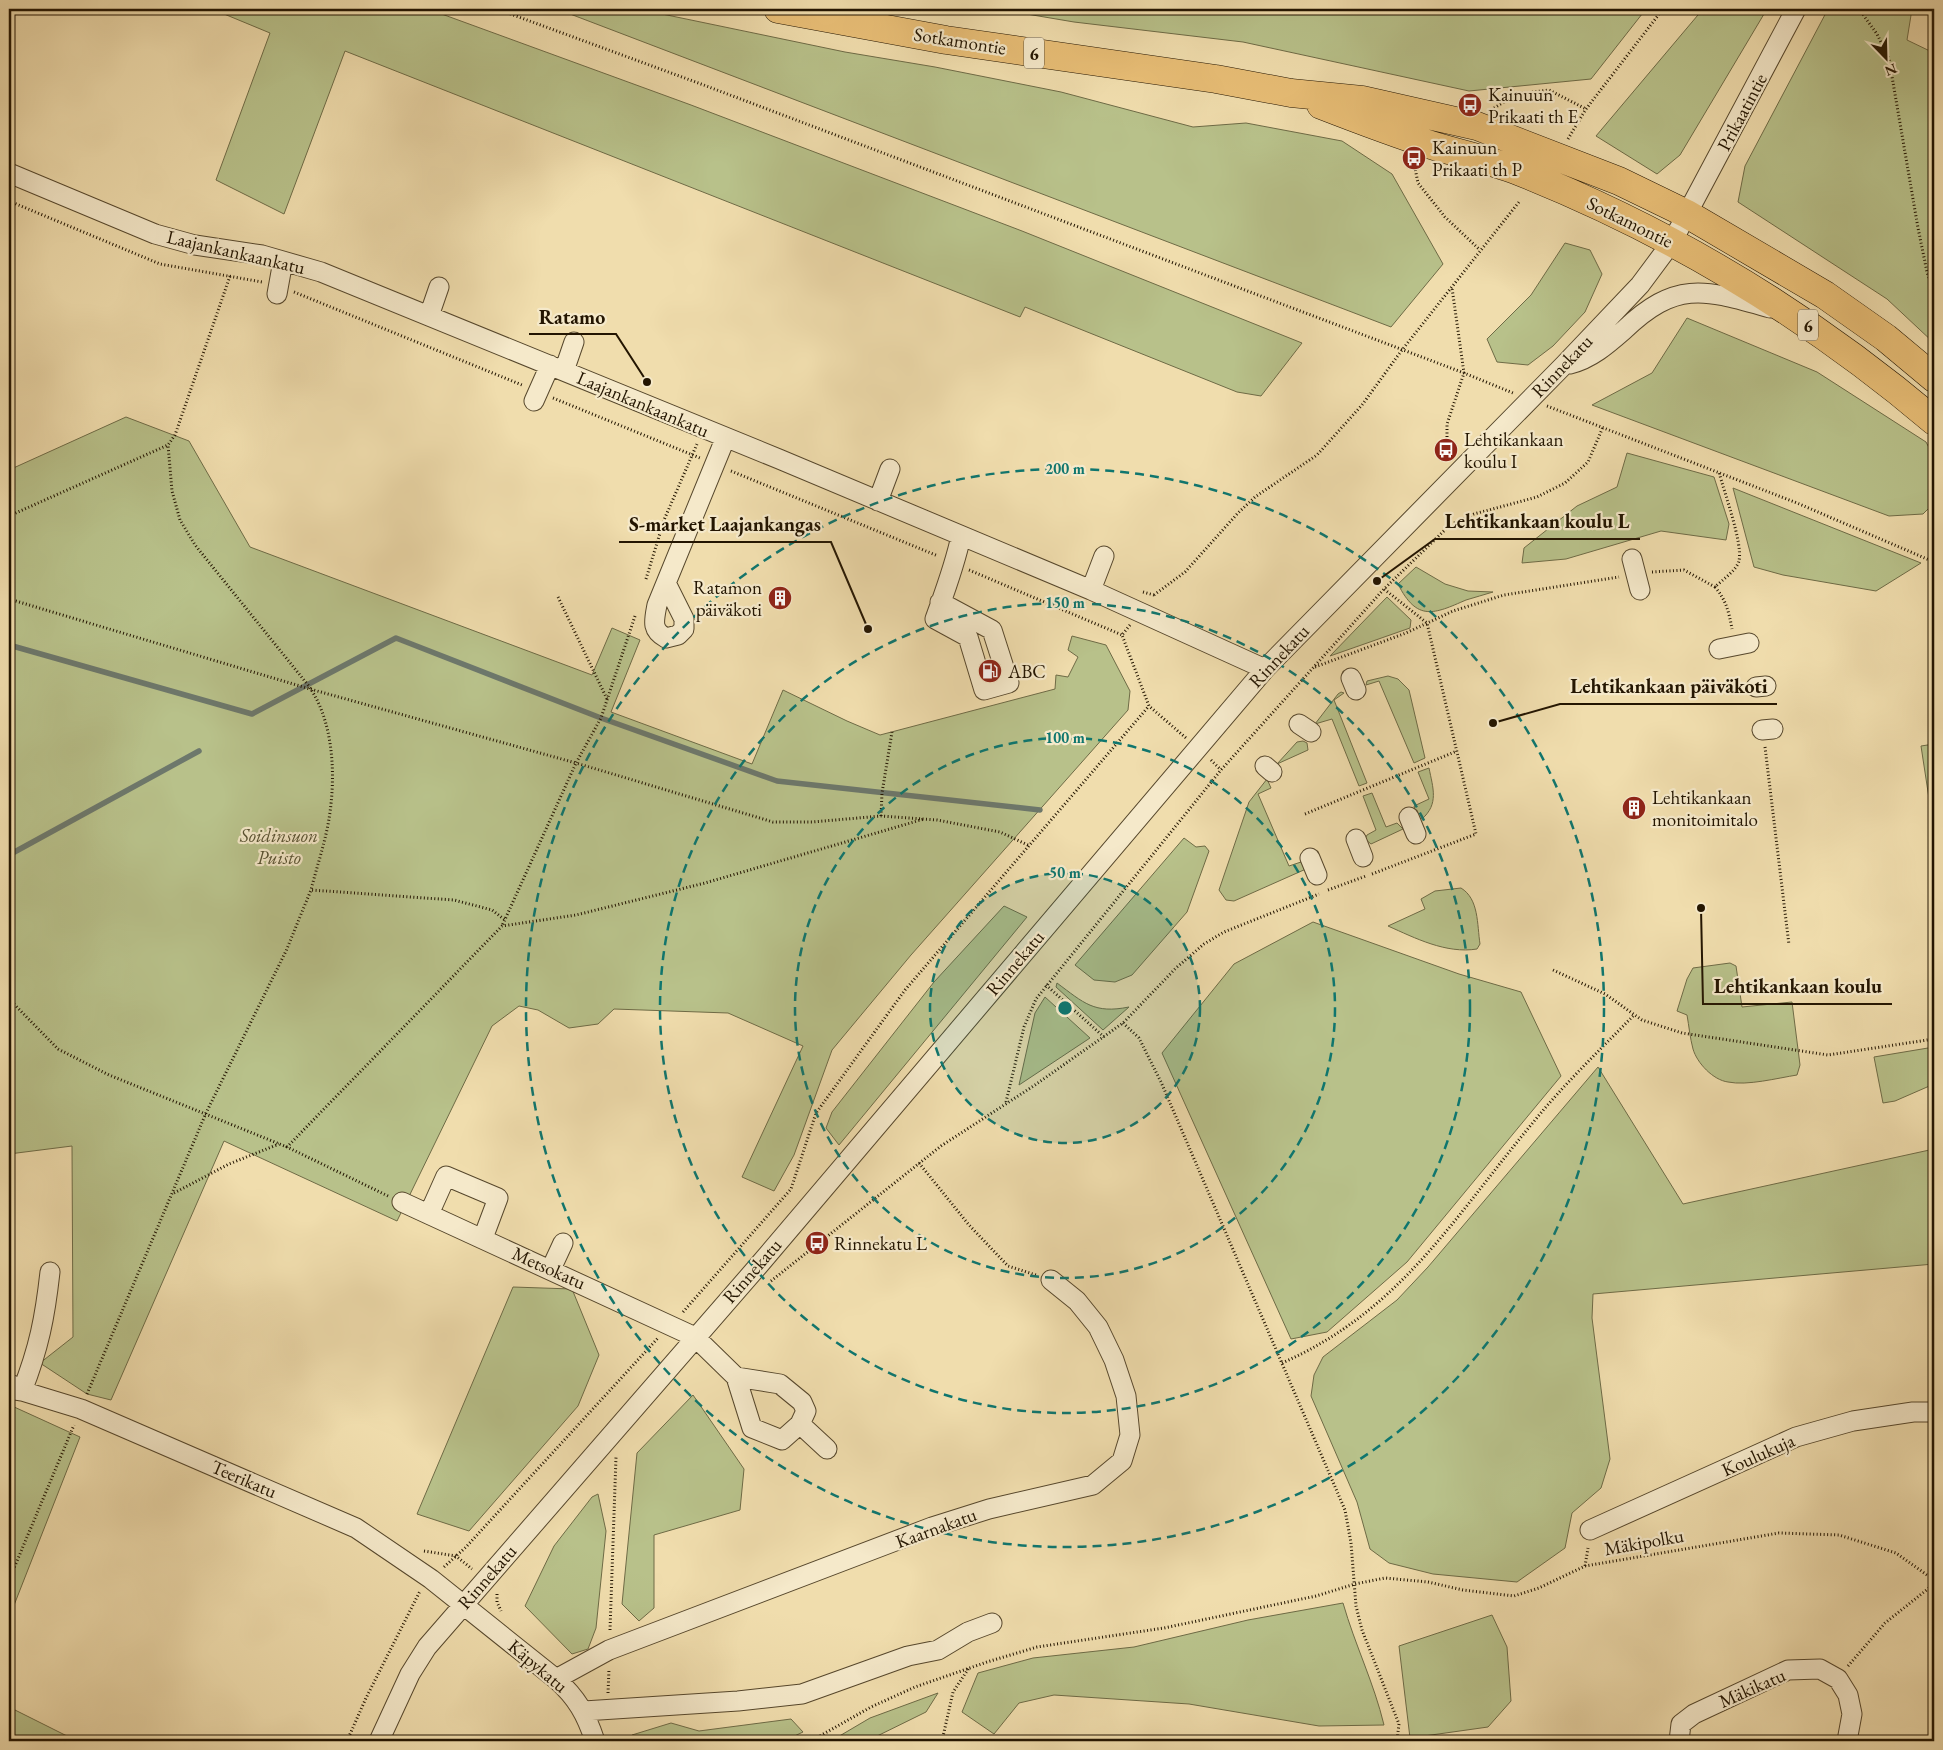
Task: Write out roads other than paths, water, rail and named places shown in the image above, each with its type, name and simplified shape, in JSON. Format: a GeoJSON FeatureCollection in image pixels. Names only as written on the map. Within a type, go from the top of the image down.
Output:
{"type":"FeatureCollection","features":[{"type":"Feature","properties":{"kind":"highway","name":"Sotkamontie"},"geometry":{"type":"LineString","coordinates":[[778,9],[946,40],[1216,79],[1291,93],[1362,100],[1477,126],[1618,181],[1687,214],[1825,295],[1886,338],[1934,378]]}},
{"type":"Feature","properties":{"kind":"highway","name":"Sotkamontie"},"geometry":{"type":"LineString","coordinates":[[1291,93],[1430,144],[1516,170],[1596,205],[1672,242],[1743,281],[1792,314],[1861,363],[1934,421]]}},
{"type":"Feature","properties":{"kind":"street","name":"Prikaatintie"},"geometry":{"type":"LineString","coordinates":[[1687,214],[1796,9]]}},
{"type":"Feature","properties":{"kind":"street","name":"Laajankankaankatu"},"geometry":{"type":"LineString","coordinates":[[9,173],[155,234],[194,245],[262,255],[321,272],[1091,590],[1265,669]]}},
{"type":"Feature","properties":{"kind":"street","name":"Rinnekatu"},"geometry":{"type":"LineString","coordinates":[[379,1741],[410,1674],[427,1647],[463,1604],[759,1265],[1265,669],[1564,366],[1640,285],[1672,242],[1687,214]]}},
{"type":"Feature","properties":{"kind":"street"},"geometry":{"type":"LineString","coordinates":[[278,290],[283,261]]}},
{"type":"Feature","properties":{"kind":"street"},"geometry":{"type":"LineString","coordinates":[[428,316],[440,287]]}},
{"type":"Feature","properties":{"kind":"street"},"geometry":{"type":"LineString","coordinates":[[1564,366],[1580,362],[1608,344],[1636,318],[1660,300],[1683,293],[1706,293],[1792,314]]}},
{"type":"Feature","properties":{"kind":"street"},"geometry":{"type":"LineString","coordinates":[[536,397],[574,342]]}},
{"type":"Feature","properties":{"kind":"street"},"geometry":{"type":"LineString","coordinates":[[666,583],[725,439]]}},
{"type":"Feature","properties":{"kind":"street"},"geometry":{"type":"LineString","coordinates":[[878,501],[890,469]]}},
{"type":"Feature","properties":{"kind":"street"},"geometry":{"type":"LineString","coordinates":[[940,602],[992,630],[1010,683],[984,690],[968,637],[935,619],[940,602],[956,564],[961,536]]}},
{"type":"Feature","properties":{"kind":"street"},"geometry":{"type":"LineString","coordinates":[[1091,590],[1104,556]]}},
{"type":"Feature","properties":{"kind":"street"},"geometry":{"type":"LineString","coordinates":[[1356,839],[1363,857]]}},
{"type":"Feature","properties":{"kind":"street"},"geometry":{"type":"LineString","coordinates":[[429,1214],[446,1176],[498,1198],[483,1238]]}},
{"type":"Feature","properties":{"kind":"street","name":"Metsokatu"},"geometry":{"type":"LineString","coordinates":[[402,1202],[671,1324],[695,1337],[736,1377]]}},
{"type":"Feature","properties":{"kind":"street"},"geometry":{"type":"LineString","coordinates":[[551,1269],[563,1243]]}},
{"type":"Feature","properties":{"kind":"street"},"geometry":{"type":"LineString","coordinates":[[13,1388],[43,1329],[50,1272]]}},
{"type":"Feature","properties":{"kind":"street","name":"Kaarnakatu"},"geometry":{"type":"LineString","coordinates":[[556,1679],[609,1650],[932,1527],[989,1509],[1093,1485],[1122,1461],[1130,1435],[1126,1396],[1098,1327],[1077,1301],[1051,1280]]}},
{"type":"Feature","properties":{"kind":"street"},"geometry":{"type":"LineString","coordinates":[[736,1377],[780,1384],[802,1402],[806,1411],[800,1424],[782,1440],[752,1428],[736,1377]]}},
{"type":"Feature","properties":{"kind":"street","name":"Teerikatu"},"geometry":{"type":"LineString","coordinates":[[13,1388],[81,1409],[356,1528],[431,1579],[463,1604]]}},
{"type":"Feature","properties":{"kind":"street","name":"Koulukuja"},"geometry":{"type":"LineString","coordinates":[[1590,1530],[1796,1437],[1853,1421],[1913,1412],[1934,1412]]}},
{"type":"Feature","properties":{"kind":"street"},"geometry":{"type":"LineString","coordinates":[[800,1424],[827,1449]]}},
{"type":"Feature","properties":{"kind":"street","name":"Käpykatu"},"geometry":{"type":"LineString","coordinates":[[463,1604],[570,1692],[584,1711],[595,1741]]}},
{"type":"Feature","properties":{"kind":"street"},"geometry":{"type":"LineString","coordinates":[[584,1711],[738,1701],[802,1694],[908,1656],[938,1650],[968,1632],[992,1623]]}},
{"type":"Feature","properties":{"kind":"street","name":"Mäkikatu"},"geometry":{"type":"LineString","coordinates":[[1680,1741],[1680,1724],[1694,1714],[1788,1670],[1820,1669],[1838,1679],[1848,1695],[1852,1714],[1847,1741]]}},
{"type":"Feature","properties":{"kind":"waterway"},"geometry":{"type":"LineString","coordinates":[[9,645],[252,714],[396,638],[601,718],[777,781],[1040,810]]}},
{"type":"Feature","properties":{"kind":"waterway"},"geometry":{"type":"LineString","coordinates":[[9,855],[199,751]]}},
{"type":"Feature","properties":{"kind":"place","name":"Kainuun Prikaati th E"},"geometry":{"type":"Point","coordinates":[1470,105]}},
{"type":"Feature","properties":{"kind":"place","name":"Kainuun Prikaati th P"},"geometry":{"type":"Point","coordinates":[1414,158]}},
{"type":"Feature","properties":{"kind":"place","name":"Ratamo"},"geometry":{"type":"Point","coordinates":[647,382]}},
{"type":"Feature","properties":{"kind":"place","name":"Lehtikankaan koulu I"},"geometry":{"type":"Point","coordinates":[1446,450]}},
{"type":"Feature","properties":{"kind":"place","name":"Lehtikankaan koulu L"},"geometry":{"type":"Point","coordinates":[1377,581]}},
{"type":"Feature","properties":{"kind":"place","name":"Ratamon päiväkoti"},"geometry":{"type":"Point","coordinates":[780,598]}},
{"type":"Feature","properties":{"kind":"place","name":"S-market Laajankangas"},"geometry":{"type":"Point","coordinates":[868,629]}},
{"type":"Feature","properties":{"kind":"place","name":"ABC"},"geometry":{"type":"Point","coordinates":[990,671]}},
{"type":"Feature","properties":{"kind":"place","name":"Lehtikankaan päiväkoti"},"geometry":{"type":"Point","coordinates":[1493,723]}},
{"type":"Feature","properties":{"kind":"place","name":"Lehtikankaan monitoimitalo"},"geometry":{"type":"Point","coordinates":[1634,808]}},
{"type":"Feature","properties":{"kind":"place","name":"Lehtikankaan koulu"},"geometry":{"type":"Point","coordinates":[1701,908]}},
{"type":"Feature","properties":{"kind":"place","name":"Rinnekatu L"},"geometry":{"type":"Point","coordinates":[817,1243]}},
{"type":"Feature","properties":{"kind":"park label","name":"Soidinsuon Puisto"},"geometry":{"type":"Point","coordinates":[279,846]}}]}
